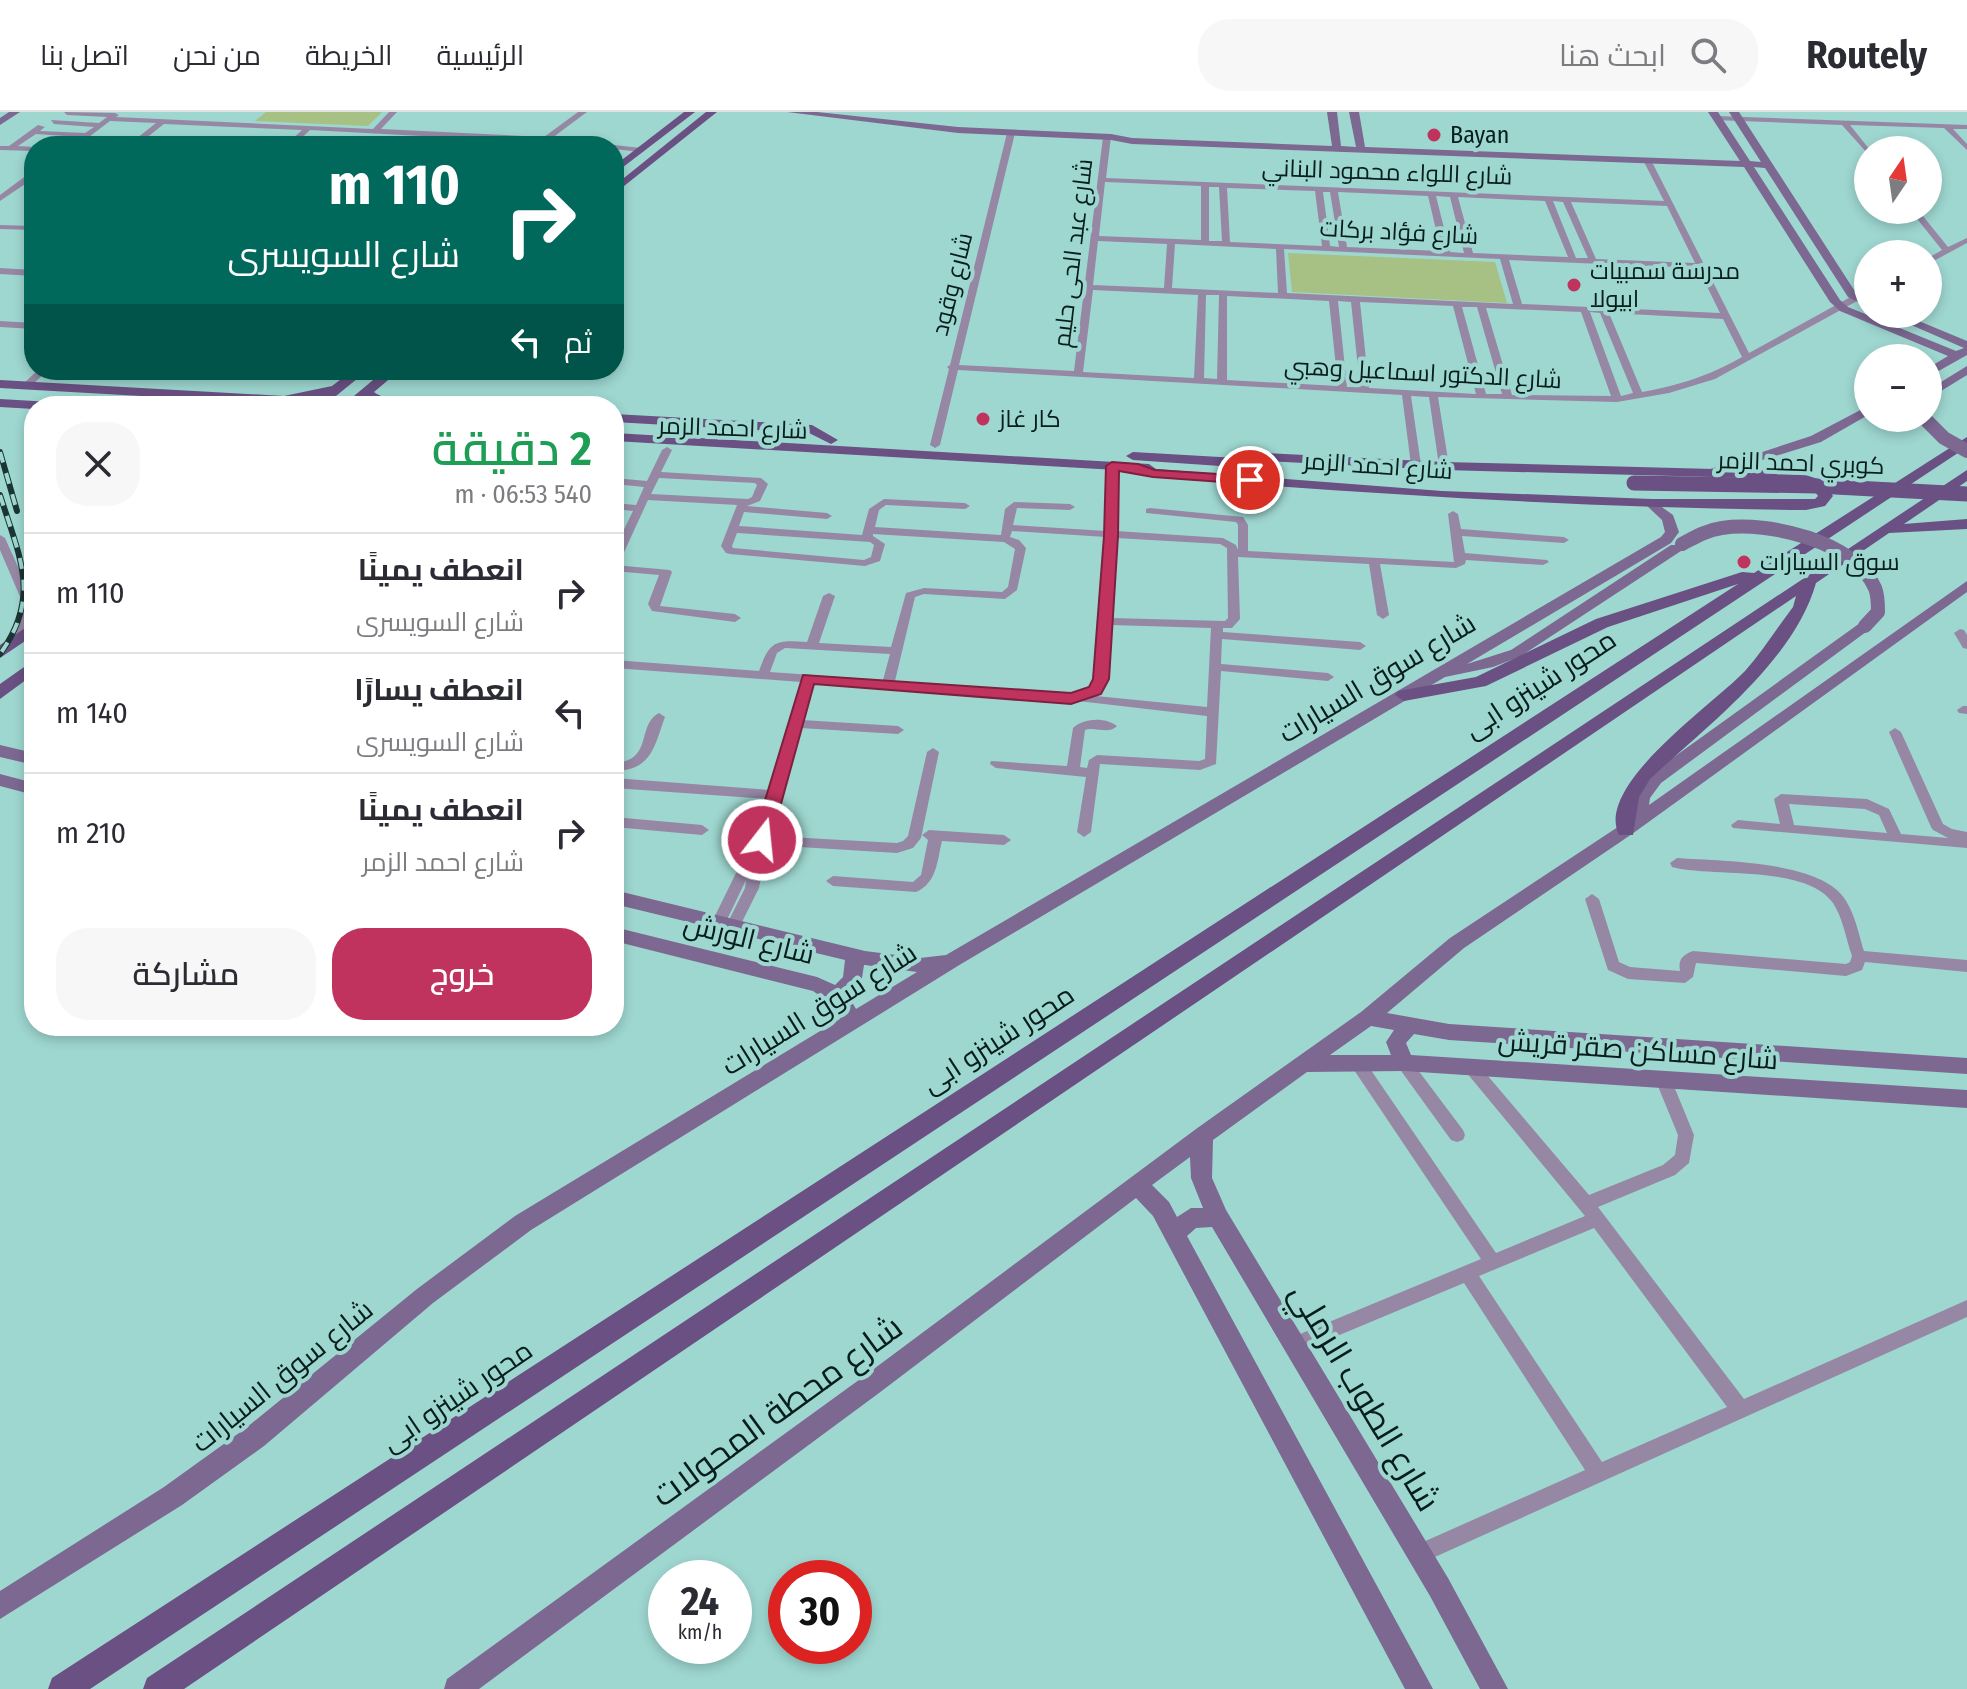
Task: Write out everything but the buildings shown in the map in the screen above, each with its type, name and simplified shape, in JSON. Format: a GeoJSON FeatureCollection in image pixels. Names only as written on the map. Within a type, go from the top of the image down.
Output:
{"type":"FeatureCollection","features":[{"type":"Feature","properties":{"kind":"main road"},"geometry":{"type":"LineString","coordinates":[[624,165],[690,112]]}},
{"type":"Feature","properties":{"kind":"main road"},"geometry":{"type":"LineString","coordinates":[[624,182],[712,112]]}},
{"type":"Feature","properties":{"kind":"main road"},"geometry":{"type":"LineString","coordinates":[[670,128],[689,130]]}},
{"type":"Feature","properties":{"kind":"main road"},"geometry":{"type":"LineString","coordinates":[[624,178],[628,179]]}},
{"type":"Feature","properties":{"kind":"main road"},"geometry":{"type":"LineString","coordinates":[[328,396],[348,380]]}},
{"type":"Feature","properties":{"kind":"main road"},"geometry":{"type":"LineString","coordinates":[[361,396],[381,380]]}},
{"type":"Feature","properties":{"kind":"main road"},"geometry":{"type":"LineString","coordinates":[[0,384],[179,396]]}},
{"type":"Feature","properties":{"kind":"main road"},"geometry":{"type":"LineString","coordinates":[[313,396],[336,389]]}},
{"type":"Feature","properties":{"kind":"main road"},"geometry":{"type":"LineString","coordinates":[[0,392],[63,396]]}},
{"type":"Feature","properties":{"kind":"main road"},"geometry":{"type":"LineString","coordinates":[[366,392],[371,396]]}},
{"type":"Feature","properties":{"kind":"main road"},"geometry":{"type":"LineString","coordinates":[[0,403],[24,404]]}},
{"type":"Feature","properties":{"kind":"main road"},"geometry":{"type":"LineString","coordinates":[[0,411],[24,412]]}},
{"type":"Feature","properties":{"kind":"main road","name":"شارع احمد الزمر"},"geometry":{"type":"LineString","coordinates":[[624,419],[812,429],[830,445],[1442,495],[1641,494],[1806,505],[1824,500],[1825,492],[1809,480],[1784,475],[1444,466],[1263,457],[1235,463],[935,445],[830,445],[820,455],[807,457],[624,448]]}},
{"type":"Feature","properties":{"kind":"main road"},"geometry":{"type":"LineString","coordinates":[[624,429],[830,445]]}},
{"type":"Feature","properties":{"kind":"main road"},"geometry":{"type":"LineString","coordinates":[[624,437],[830,445]]}},
{"type":"Feature","properties":{"kind":"main road","name":"محور شينزو ابى"},"geometry":{"type":"LineString","coordinates":[[63,1689],[1967,441]]}},
{"type":"Feature","properties":{"kind":"main road"},"geometry":{"type":"LineString","coordinates":[[1235,463],[1641,494]]}},
{"type":"Feature","properties":{"kind":"main road"},"geometry":{"type":"LineString","coordinates":[[158,1689],[1967,474]]}},
{"type":"Feature","properties":{"kind":"main road","name":"كوبري احمد الزمر"},"geometry":{"type":"LineString","coordinates":[[1641,494],[1817,486],[1967,494]]}},
{"type":"Feature","properties":{"kind":"main road","name":"كوبري احمد الزمر"},"geometry":{"type":"LineString","coordinates":[[1641,494],[1814,495],[1967,504]]}},
{"type":"Feature","properties":{"kind":"main road"},"geometry":{"type":"LineString","coordinates":[[1886,530],[1967,524]]}},
{"type":"Feature","properties":{"kind":"main road"},"geometry":{"type":"LineString","coordinates":[[1404,695],[1480,682],[1602,623],[1775,567]]}},
{"type":"Feature","properties":{"kind":"main road"},"geometry":{"type":"LineString","coordinates":[[1632,825],[1630,797],[1643,775],[1751,675],[1801,608],[1809,580]]}},
{"type":"Feature","properties":{"kind":"main road"},"geometry":{"type":"LineString","coordinates":[[4,651],[24,635]]}},
{"type":"Feature","properties":{"kind":"main road"},"geometry":{"type":"LineString","coordinates":[[0,693],[24,673]]}},
{"type":"Feature","properties":{"kind":"street"},"geometry":{"type":"LineString","coordinates":[[0,122],[15,112]]}},
{"type":"Feature","properties":{"kind":"street"},"geometry":{"type":"LineString","coordinates":[[375,131],[393,112]]}},
{"type":"Feature","properties":{"kind":"street"},"geometry":{"type":"LineString","coordinates":[[549,136],[583,112]]}},
{"type":"Feature","properties":{"kind":"street"},"geometry":{"type":"LineString","coordinates":[[792,112],[1132,141],[1336,144],[1765,161]]}},
{"type":"Feature","properties":{"kind":"street"},"geometry":{"type":"LineString","coordinates":[[1332,112],[1336,144]]}},
{"type":"Feature","properties":{"kind":"street"},"geometry":{"type":"LineString","coordinates":[[1354,112],[1361,145]]}},
{"type":"Feature","properties":{"kind":"street"},"geometry":{"type":"LineString","coordinates":[[67,113],[162,122],[488,136]]}},
{"type":"Feature","properties":{"kind":"street"},"geometry":{"type":"LineString","coordinates":[[1715,115],[1967,127]]}},
{"type":"Feature","properties":{"kind":"street"},"geometry":{"type":"LineString","coordinates":[[1715,115],[1840,306],[1964,350]]}},
{"type":"Feature","properties":{"kind":"street"},"geometry":{"type":"LineString","coordinates":[[1736,115],[1854,296]]}},
{"type":"Feature","properties":{"kind":"street"},"geometry":{"type":"LineString","coordinates":[[54,122],[111,118]]}},
{"type":"Feature","properties":{"kind":"street"},"geometry":{"type":"LineString","coordinates":[[30,136],[40,130],[87,135],[111,118]]}},
{"type":"Feature","properties":{"kind":"street"},"geometry":{"type":"LineString","coordinates":[[244,125],[252,119]]}},
{"type":"Feature","properties":{"kind":"street"},"geometry":{"type":"LineString","coordinates":[[144,136],[162,122]]}},
{"type":"Feature","properties":{"kind":"street"},"geometry":{"type":"LineString","coordinates":[[1844,122],[1855,136]]}},
{"type":"Feature","properties":{"kind":"street"},"geometry":{"type":"LineString","coordinates":[[1946,126],[1967,148]]}},
{"type":"Feature","properties":{"kind":"street"},"geometry":{"type":"LineString","coordinates":[[300,136],[308,128]]}},
{"type":"Feature","properties":{"kind":"street","name":"شارع وقود"},"geometry":{"type":"LineString","coordinates":[[935,445],[1011,133]]}},
{"type":"Feature","properties":{"kind":"street","name":"شارع عبد الحى حليم"},"geometry":{"type":"LineString","coordinates":[[1078,374],[1109,137]]}},
{"type":"Feature","properties":{"kind":"street"},"geometry":{"type":"LineString","coordinates":[[11,148],[24,140]]}},
{"type":"Feature","properties":{"kind":"street"},"geometry":{"type":"LineString","coordinates":[[1361,145],[1647,160],[1743,160]]}},
{"type":"Feature","properties":{"kind":"street"},"geometry":{"type":"LineString","coordinates":[[0,148],[24,149]]}},
{"type":"Feature","properties":{"kind":"street"},"geometry":{"type":"LineString","coordinates":[[624,148],[641,150]]}},
{"type":"Feature","properties":{"kind":"street"},"geometry":{"type":"LineString","coordinates":[[1647,160],[1748,359]]}},
{"type":"Feature","properties":{"kind":"street","name":"شارع اللواء محمود البناني"},"geometry":{"type":"LineString","coordinates":[[1103,180],[1669,204]]}},
{"type":"Feature","properties":{"kind":"street"},"geometry":{"type":"LineString","coordinates":[[0,199],[24,181]]}},
{"type":"Feature","properties":{"kind":"street"},"geometry":{"type":"LineString","coordinates":[[1205,185],[1205,243]]}},
{"type":"Feature","properties":{"kind":"street"},"geometry":{"type":"LineString","coordinates":[[1223,185],[1226,244]]}},
{"type":"Feature","properties":{"kind":"street"},"geometry":{"type":"LineString","coordinates":[[16,187],[24,187]]}},
{"type":"Feature","properties":{"kind":"street"},"geometry":{"type":"LineString","coordinates":[[1319,189],[1326,249]]}},
{"type":"Feature","properties":{"kind":"street"},"geometry":{"type":"LineString","coordinates":[[1334,190],[1343,249]]}},
{"type":"Feature","properties":{"kind":"street"},"geometry":{"type":"LineString","coordinates":[[1431,194],[1446,254]]}},
{"type":"Feature","properties":{"kind":"street"},"geometry":{"type":"LineString","coordinates":[[1453,195],[1469,255]]}},
{"type":"Feature","properties":{"kind":"street"},"geometry":{"type":"LineString","coordinates":[[1548,199],[1573,260]]}},
{"type":"Feature","properties":{"kind":"street"},"geometry":{"type":"LineString","coordinates":[[1566,200],[1593,261]]}},
{"type":"Feature","properties":{"kind":"street"},"geometry":{"type":"LineString","coordinates":[[1925,224],[1947,251]]}},
{"type":"Feature","properties":{"kind":"street"},"geometry":{"type":"LineString","coordinates":[[0,227],[24,228]]}},
{"type":"Feature","properties":{"kind":"street","name":"شارع فؤاد بركات"},"geometry":{"type":"LineString","coordinates":[[1096,238],[1701,266]]}},
{"type":"Feature","properties":{"kind":"street"},"geometry":{"type":"LineString","coordinates":[[1942,254],[1967,240]]}},
{"type":"Feature","properties":{"kind":"street"},"geometry":{"type":"LineString","coordinates":[[1168,291],[1171,241]]}},
{"type":"Feature","properties":{"kind":"street"},"geometry":{"type":"LineString","coordinates":[[1280,246],[1283,296]]}},
{"type":"Feature","properties":{"kind":"street"},"geometry":{"type":"LineString","coordinates":[[1504,257],[1518,307]]}},
{"type":"Feature","properties":{"kind":"street"},"geometry":{"type":"LineString","coordinates":[[0,271],[24,272]]}},
{"type":"Feature","properties":{"kind":"street"},"geometry":{"type":"LineString","coordinates":[[1089,287],[1726,316]]}},
{"type":"Feature","properties":{"kind":"street"},"geometry":{"type":"LineString","coordinates":[[1199,381],[1202,292]]}},
{"type":"Feature","properties":{"kind":"street"},"geometry":{"type":"LineString","coordinates":[[1222,382],[1223,293]]}},
{"type":"Feature","properties":{"kind":"street"},"geometry":{"type":"LineString","coordinates":[[1333,298],[1343,389]]}},
{"type":"Feature","properties":{"kind":"street"},"geometry":{"type":"LineString","coordinates":[[1355,299],[1365,390]]}},
{"type":"Feature","properties":{"kind":"street","name":"شارع الدكتور اسماعيل وهبي"},"geometry":{"type":"LineString","coordinates":[[952,367],[1482,397],[1617,399],[1691,384],[1748,359],[1854,299]]}},
{"type":"Feature","properties":{"kind":"street"},"geometry":{"type":"LineString","coordinates":[[1457,304],[1482,397]]}},
{"type":"Feature","properties":{"kind":"street"},"geometry":{"type":"LineString","coordinates":[[1481,305],[1508,398]]}},
{"type":"Feature","properties":{"kind":"street"},"geometry":{"type":"LineString","coordinates":[[1585,310],[1617,399]]}},
{"type":"Feature","properties":{"kind":"street"},"geometry":{"type":"LineString","coordinates":[[1604,311],[1639,396]]}},
{"type":"Feature","properties":{"kind":"street"},"geometry":{"type":"LineString","coordinates":[[0,324],[24,325]]}},
{"type":"Feature","properties":{"kind":"street"},"geometry":{"type":"LineString","coordinates":[[1920,328],[1964,350]]}},
{"type":"Feature","properties":{"kind":"street"},"geometry":{"type":"LineString","coordinates":[[1942,364],[1964,350]]}},
{"type":"Feature","properties":{"kind":"street"},"geometry":{"type":"LineString","coordinates":[[1942,386],[1967,370]]}},
{"type":"Feature","properties":{"kind":"street"},"geometry":{"type":"LineString","coordinates":[[27,385],[32,380]]}},
{"type":"Feature","properties":{"kind":"street"},"geometry":{"type":"LineString","coordinates":[[1406,393],[1416,465]]}},
{"type":"Feature","properties":{"kind":"street"},"geometry":{"type":"LineString","coordinates":[[1433,394],[1444,466]]}},
{"type":"Feature","properties":{"kind":"street"},"geometry":{"type":"LineString","coordinates":[[1705,473],[1816,439],[1854,418]]}},
{"type":"Feature","properties":{"kind":"street"},"geometry":{"type":"LineString","coordinates":[[1938,432],[1967,451]]}},
{"type":"Feature","properties":{"kind":"street"},"geometry":{"type":"LineString","coordinates":[[624,540],[667,450]]}},
{"type":"Feature","properties":{"kind":"street"},"geometry":{"type":"LineString","coordinates":[[1080,698],[1089,695],[1099,685],[1111,536],[1112,466]]}},
{"type":"Feature","properties":{"kind":"street"},"geometry":{"type":"LineString","coordinates":[[624,480],[762,482],[756,499],[742,506],[732,529],[726,546],[733,552],[869,563],[876,559],[880,547],[868,535]]}},
{"type":"Feature","properties":{"kind":"street","name":"شارع سوق السيارات"},"geometry":{"type":"LineString","coordinates":[[0,1606],[173,1496],[255,1437],[425,1296],[510,1231],[954,959],[1666,540],[1672,532],[1671,522],[1641,494]]}},
{"type":"Feature","properties":{"kind":"street"},"geometry":{"type":"LineString","coordinates":[[624,505],[642,502],[742,506],[827,516]]}},
{"type":"Feature","properties":{"kind":"street"},"geometry":{"type":"LineString","coordinates":[[868,535],[874,509],[884,502],[965,506]]}},
{"type":"Feature","properties":{"kind":"street"},"geometry":{"type":"LineString","coordinates":[[1006,534],[1010,509],[1014,505],[1070,507]]}},
{"type":"Feature","properties":{"kind":"street"},"geometry":{"type":"LineString","coordinates":[[1150,511],[1239,519],[1243,525],[1234,619],[1216,631]]}},
{"type":"Feature","properties":{"kind":"street"},"geometry":{"type":"LineString","coordinates":[[732,529],[868,535],[1006,534],[1223,541],[1238,553],[1456,565],[1461,563],[1453,514]]}},
{"type":"Feature","properties":{"kind":"street"},"geometry":{"type":"LineString","coordinates":[[1437,675],[1488,664],[1516,653],[1682,544],[1712,529],[1742,526],[1785,531],[1827,545],[1865,572],[1878,593],[1878,612],[1865,626],[1655,779],[1642,797],[1632,825]]}},
{"type":"Feature","properties":{"kind":"street"},"geometry":{"type":"LineString","coordinates":[[1456,532],[1564,540]]}},
{"type":"Feature","properties":{"kind":"street"},"geometry":{"type":"LineString","coordinates":[[888,685],[909,599],[914,593],[1001,597],[1012,591],[1021,548],[1006,534]]}},
{"type":"Feature","properties":{"kind":"street"},"geometry":{"type":"LineString","coordinates":[[0,538],[24,583]]}},
{"type":"Feature","properties":{"kind":"street"},"geometry":{"type":"LineString","coordinates":[[1460,556],[1543,562]]}},
{"type":"Feature","properties":{"kind":"street"},"geometry":{"type":"LineString","coordinates":[[1374,561],[1383,615]]}},
{"type":"Feature","properties":{"kind":"street"},"geometry":{"type":"LineString","coordinates":[[624,569],[666,572],[654,604],[656,609],[735,618]]}},
{"type":"Feature","properties":{"kind":"street"},"geometry":{"type":"LineString","coordinates":[[1420,1689],[1157,1203],[1137,1186],[1203,1135],[1368,1018],[1457,943],[1632,825],[1967,585]]}},
{"type":"Feature","properties":{"kind":"street"},"geometry":{"type":"LineString","coordinates":[[812,645],[829,596]]}},
{"type":"Feature","properties":{"kind":"street"},"geometry":{"type":"LineString","coordinates":[[4,651],[24,621]]}},
{"type":"Feature","properties":{"kind":"street"},"geometry":{"type":"LineString","coordinates":[[1105,621],[1360,646]]}},
{"type":"Feature","properties":{"kind":"street"},"geometry":{"type":"LineString","coordinates":[[1084,832],[1092,773],[1095,761],[1102,757],[1207,765],[1212,759],[1216,631]]}},
{"type":"Feature","properties":{"kind":"street"},"geometry":{"type":"LineString","coordinates":[[1960,633],[1967,645]]}},
{"type":"Feature","properties":{"kind":"street"},"geometry":{"type":"LineString","coordinates":[[763,675],[772,651],[778,645],[789,643],[895,651]]}},
{"type":"Feature","properties":{"kind":"street"},"geometry":{"type":"LineString","coordinates":[[624,665],[1080,698],[1212,712]]}},
{"type":"Feature","properties":{"kind":"street"},"geometry":{"type":"LineString","coordinates":[[1215,667],[1328,677]]}},
{"type":"Feature","properties":{"kind":"street"},"geometry":{"type":"LineString","coordinates":[[726,924],[752,888],[757,856],[808,678]]}},
{"type":"Feature","properties":{"kind":"street"},"geometry":{"type":"LineString","coordinates":[[624,770],[640,762],[659,717]]}},
{"type":"Feature","properties":{"kind":"street"},"geometry":{"type":"LineString","coordinates":[[795,724],[898,730]]}},
{"type":"Feature","properties":{"kind":"street"},"geometry":{"type":"LineString","coordinates":[[1073,771],[1079,728],[1088,724],[1111,726]]}},
{"type":"Feature","properties":{"kind":"street"},"geometry":{"type":"LineString","coordinates":[[1895,732],[1938,827],[1964,841]]}},
{"type":"Feature","properties":{"kind":"street"},"geometry":{"type":"LineString","coordinates":[[0,751],[24,757]]}},
{"type":"Feature","properties":{"kind":"street"},"geometry":{"type":"LineString","coordinates":[[762,840],[897,848],[908,845],[915,834],[933,752]]}},
{"type":"Feature","properties":{"kind":"street"},"geometry":{"type":"LineString","coordinates":[[996,764],[1092,773]]}},
{"type":"Feature","properties":{"kind":"street"},"geometry":{"type":"LineString","coordinates":[[624,775],[775,795]]}},
{"type":"Feature","properties":{"kind":"street"},"geometry":{"type":"LineString","coordinates":[[0,780],[24,786]]}},
{"type":"Feature","properties":{"kind":"street"},"geometry":{"type":"LineString","coordinates":[[1788,829],[1781,799],[1867,804],[1884,812],[1896,838]]}},
{"type":"Feature","properties":{"kind":"street"},"geometry":{"type":"LineString","coordinates":[[624,823],[702,830]]}},
{"type":"Feature","properties":{"kind":"street"},"geometry":{"type":"LineString","coordinates":[[1738,825],[1964,841]]}},
{"type":"Feature","properties":{"kind":"street"},"geometry":{"type":"LineString","coordinates":[[915,834],[1004,840]]}},
{"type":"Feature","properties":{"kind":"street"},"geometry":{"type":"LineString","coordinates":[[833,881],[916,887],[927,877],[936,835]]}},
{"type":"Feature","properties":{"kind":"street"},"geometry":{"type":"LineString","coordinates":[[1592,899],[1609,962],[1623,972],[1685,977],[1688,973],[1686,960],[1693,957],[1846,970],[1857,966],[1859,956],[1838,900],[1813,881],[1791,875],[1677,863]]}},
{"type":"Feature","properties":{"kind":"street","name":"شارع الورش"},"geometry":{"type":"LineString","coordinates":[[624,899],[853,955],[920,965],[954,959]]}},
{"type":"Feature","properties":{"kind":"street","name":"شارع الورش"},"geometry":{"type":"LineString","coordinates":[[624,937],[817,985],[837,995],[848,1009],[850,1023]]}},
{"type":"Feature","properties":{"kind":"street"},"geometry":{"type":"LineString","coordinates":[[837,995],[852,980],[855,971],[853,955]]}},
{"type":"Feature","properties":{"kind":"street"},"geometry":{"type":"LineString","coordinates":[[1859,956],[1967,966]]}},
{"type":"Feature","properties":{"kind":"street","name":"شارع مساكن صقر قريش"},"geometry":{"type":"LineString","coordinates":[[1368,1018],[1408,1027],[1967,1066]]}},
{"type":"Feature","properties":{"kind":"street"},"geometry":{"type":"LineString","coordinates":[[1408,1027],[1396,1042],[1404,1063],[1457,1135]]}},
{"type":"Feature","properties":{"kind":"street"},"geometry":{"type":"LineString","coordinates":[[1357,1062],[1493,1263]]}},
{"type":"Feature","properties":{"kind":"street","name":"شارع مساكن صقر قريش"},"geometry":{"type":"LineString","coordinates":[[1305,1064],[1404,1063],[1967,1099]]}},
{"type":"Feature","properties":{"kind":"street"},"geometry":{"type":"LineString","coordinates":[[1471,1067],[1586,1204],[1740,1409]]}},
{"type":"Feature","properties":{"kind":"street"},"geometry":{"type":"LineString","coordinates":[[1586,1204],[1669,1170],[1683,1158],[1686,1135],[1663,1079]]}},
{"type":"Feature","properties":{"kind":"street","name":"شارع الطوب الرملي"},"geometry":{"type":"LineString","coordinates":[[1203,1135],[1200,1179],[1218,1217],[1419,1554],[1489,1686]]}},
{"type":"Feature","properties":{"kind":"street","name":"شارع محطة المحولات"},"geometry":{"type":"LineString","coordinates":[[457,1689],[1137,1186]]}},
{"type":"Feature","properties":{"kind":"street"},"geometry":{"type":"LineString","coordinates":[[1173,1234],[1191,1218],[1218,1217]]}},
{"type":"Feature","properties":{"kind":"street"},"geometry":{"type":"LineString","coordinates":[[1294,1345],[1597,1219]]}},
{"type":"Feature","properties":{"kind":"street"},"geometry":{"type":"LineString","coordinates":[[1468,1274],[1599,1474]]}},
{"type":"Feature","properties":{"kind":"street"},"geometry":{"type":"LineString","coordinates":[[1419,1554],[1967,1308]]}},
{"type":"Feature","properties":{"kind":"green space"},"geometry":{"type":"Polygon","coordinates":[[[266,112],[382,112],[368,126],[255,121],[266,112]]]}},
{"type":"Feature","properties":{"kind":"green space"},"geometry":{"type":"Polygon","coordinates":[[[1288,253],[1495,262],[1507,303],[1292,292],[1288,253]]]}},
{"type":"Feature","properties":{"kind":"railway"},"geometry":{"type":"LineString","coordinates":[[0,452],[17,511]]}},
{"type":"Feature","properties":{"kind":"railway"},"geometry":{"type":"LineString","coordinates":[[0,495],[23,576],[20,613],[13,633],[0,654]]}},
{"type":"Feature","properties":{"kind":"place","name":"Bayan"},"geometry":{"type":"Point","coordinates":[1434,135]}},
{"type":"Feature","properties":{"kind":"place","name":"مدرسة سمبيات ابيولا"},"geometry":{"type":"Point","coordinates":[1574,285]}},
{"type":"Feature","properties":{"kind":"place","name":"كار غاز"},"geometry":{"type":"Point","coordinates":[983,419]}},
{"type":"Feature","properties":{"kind":"place","name":"سوق السيارات"},"geometry":{"type":"Point","coordinates":[1744,562]}},
{"type":"Feature","properties":{"kind":"route"},"geometry":{"type":"LineString","coordinates":[[762,840],[808,678],[1071,698],[1089,695],[1101,679],[1111,536],[1112,466],[1138,468],[1153,473],[1250,480]]}}]}
